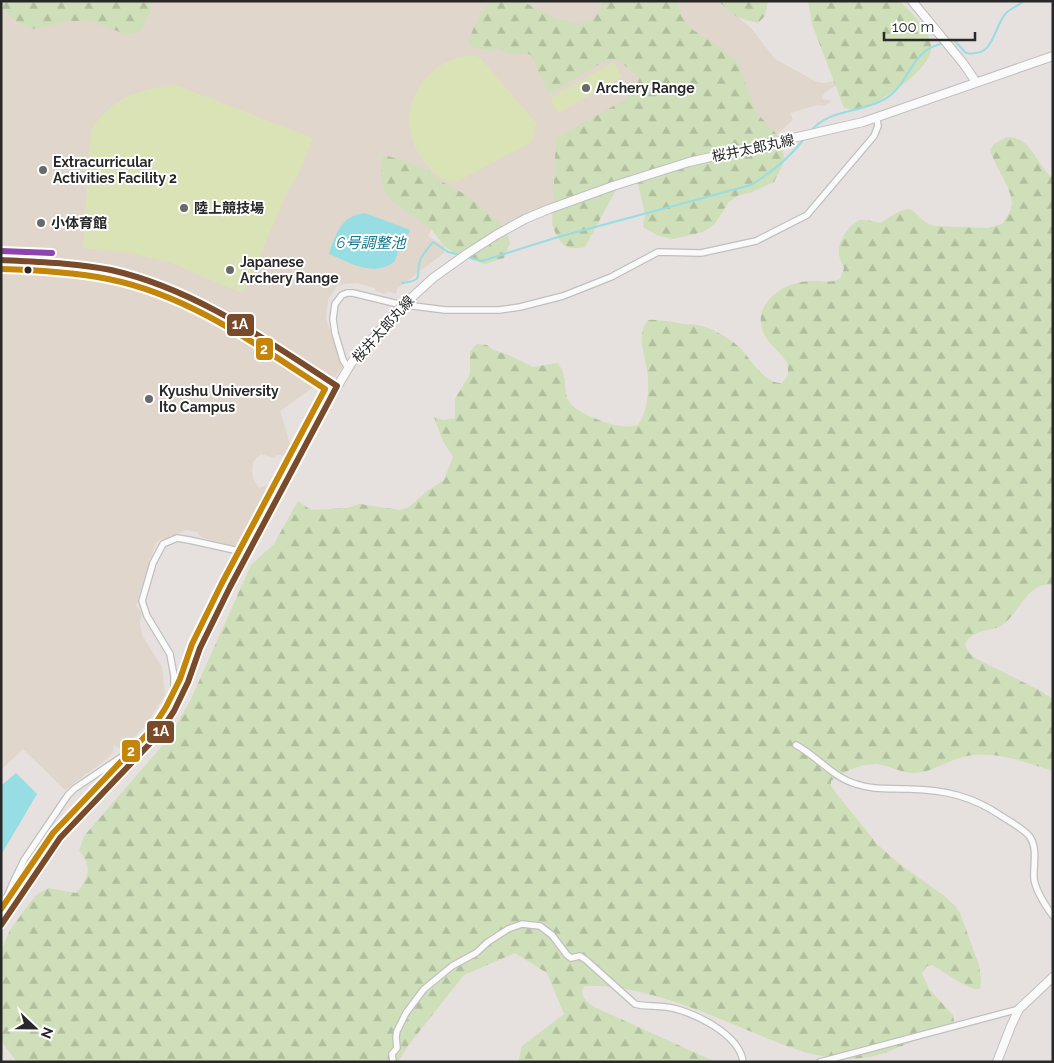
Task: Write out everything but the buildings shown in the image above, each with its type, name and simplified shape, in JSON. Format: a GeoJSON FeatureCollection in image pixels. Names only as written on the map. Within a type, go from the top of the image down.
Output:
{"type":"FeatureCollection","features":[{"type":"Feature","properties":{"kind":"main road"},"geometry":{"type":"LineString","coordinates":[[912,1],[976,82]]}},
{"type":"Feature","properties":{"kind":"main road","name":"桜井太郎丸線"},"geometry":{"type":"LineString","coordinates":[[2,924],[60,838],[159,734],[174,711],[215,617],[248,553],[322,412],[348,368],[396,312],[433,278],[496,235],[525,219],[604,189],[689,162],[877,118],[1053,56]]}},
{"type":"Feature","properties":{"kind":"main road"},"geometry":{"type":"LineString","coordinates":[[997,1062],[1019,1009],[1053,977]]}},
{"type":"Feature","properties":{"kind":"street"},"geometry":{"type":"LineString","coordinates":[[348,368],[343,360],[333,319],[335,304],[342,295],[353,292],[398,304],[445,310],[506,309],[563,296],[611,277],[658,252],[701,253],[756,241],[807,215],[874,136],[878,126],[877,118]]}},
{"type":"Feature","properties":{"kind":"street"},"geometry":{"type":"LineString","coordinates":[[1,912],[24,860],[68,795],[132,750],[169,704],[174,691],[174,676],[170,654],[147,616],[142,601],[153,563],[163,544],[177,538],[248,553]]}},
{"type":"Feature","properties":{"kind":"street"},"geometry":{"type":"LineString","coordinates":[[796,745],[807,751],[834,774],[853,784],[880,788],[956,793],[977,801],[1000,815],[1026,833],[1033,843],[1034,880],[1053,916]]}},
{"type":"Feature","properties":{"kind":"street"},"geometry":{"type":"LineString","coordinates":[[393,1062],[392,1054],[397,1048],[397,1030],[406,1013],[424,989],[452,966],[476,953],[506,930],[522,924],[543,928],[552,935],[567,955],[571,958],[580,956],[586,960],[635,1004],[644,1007],[669,1008],[706,1021],[727,1034],[743,1056],[743,1062]]}},
{"type":"Feature","properties":{"kind":"street"},"geometry":{"type":"LineString","coordinates":[[820,1062],[1019,1009]]}},
{"type":"Feature","properties":{"kind":"shaded area","name":"Kyushu University Ito Campus"},"geometry":{"type":"Polygon","coordinates":[[[1,1],[728,1],[740,19],[751,28],[775,59],[817,82],[835,81],[840,83],[825,92],[822,99],[831,101],[825,106],[817,105],[790,113],[793,120],[773,138],[585,191],[526,214],[489,232],[433,226],[428,236],[444,246],[444,253],[398,288],[396,294],[387,291],[385,294],[375,290],[375,288],[357,283],[337,286],[328,300],[326,319],[329,328],[342,348],[345,364],[326,388],[319,383],[280,411],[293,453],[290,456],[277,455],[274,458],[261,454],[253,462],[252,473],[254,481],[259,488],[272,483],[280,485],[264,511],[246,550],[201,537],[197,532],[186,530],[163,540],[162,538],[156,543],[152,558],[149,558],[149,564],[136,606],[142,613],[140,622],[142,635],[162,667],[165,695],[145,726],[126,745],[119,748],[113,745],[114,751],[108,758],[65,790],[23,749],[1,770],[1,1]]]}},
{"type":"Feature","properties":{"kind":"green space"},"geometry":{"type":"Polygon","coordinates":[[[1,1],[152,1],[148,18],[139,33],[125,34],[91,21],[68,21],[35,29],[27,27],[16,21],[1,8],[1,1]]]}},
{"type":"Feature","properties":{"kind":"green space"},"geometry":{"type":"Polygon","coordinates":[[[491,1],[522,1],[554,18],[578,24],[594,19],[604,1],[676,1],[682,17],[690,28],[737,61],[756,112],[779,137],[785,160],[774,182],[750,193],[739,195],[729,202],[714,225],[703,232],[673,239],[659,236],[643,227],[645,214],[638,184],[630,178],[622,179],[585,247],[567,247],[560,241],[552,224],[556,138],[628,98],[640,78],[618,60],[603,62],[549,94],[532,56],[527,53],[511,55],[497,48],[492,51],[472,47],[468,42],[480,15],[491,1]]]}},
{"type":"Feature","properties":{"kind":"green space"},"geometry":{"type":"Polygon","coordinates":[[[719,1],[768,1],[765,16],[758,23],[737,16],[719,1]]]}},
{"type":"Feature","properties":{"kind":"green space"},"geometry":{"type":"Polygon","coordinates":[[[808,1],[900,1],[927,32],[931,45],[930,54],[915,74],[892,93],[859,109],[844,108],[812,24],[808,1]]]}},
{"type":"Feature","properties":{"kind":"green space"},"geometry":{"type":"Polygon","coordinates":[[[474,55],[480,58],[536,123],[532,142],[456,182],[452,182],[436,174],[417,151],[411,133],[410,115],[414,98],[423,82],[436,69],[453,60],[474,55]]]}},
{"type":"Feature","properties":{"kind":"green space","name":"Archery Range"},"geometry":{"type":"Polygon","coordinates":[[[614,62],[622,77],[558,113],[550,98],[614,62]]]}},
{"type":"Feature","properties":{"kind":"green space","name":"陸上競技場"},"geometry":{"type":"Polygon","coordinates":[[[165,86],[178,86],[313,138],[297,177],[289,188],[253,276],[242,293],[169,262],[129,253],[83,248],[91,130],[106,111],[122,99],[165,86]]]}},
{"type":"Feature","properties":{"kind":"green space"},"geometry":{"type":"Polygon","coordinates":[[[1007,137],[1016,138],[1023,142],[1053,178],[1053,585],[1038,587],[1031,592],[1005,623],[973,635],[965,645],[969,653],[977,659],[1053,699],[1053,771],[1008,758],[975,755],[957,759],[927,771],[915,773],[877,764],[864,765],[847,771],[831,781],[831,786],[836,793],[878,845],[901,865],[946,897],[960,913],[979,965],[980,989],[963,984],[932,965],[927,966],[922,973],[929,989],[953,1015],[952,1028],[877,1055],[862,1058],[833,1058],[792,1048],[670,1000],[626,989],[585,986],[582,990],[583,996],[594,1007],[716,1062],[518,1062],[522,1046],[564,1014],[547,973],[515,953],[464,975],[407,1047],[398,1062],[17,1062],[1,1041],[1,951],[10,930],[35,896],[48,888],[76,893],[80,888],[88,872],[86,862],[79,851],[84,836],[169,738],[191,699],[251,565],[274,544],[298,501],[311,510],[347,508],[360,504],[400,510],[409,507],[427,491],[444,480],[453,457],[443,441],[434,417],[444,420],[455,418],[455,399],[470,374],[470,351],[477,344],[487,345],[533,367],[557,363],[563,371],[568,400],[571,404],[576,409],[592,417],[616,425],[638,425],[642,419],[648,396],[648,379],[642,348],[642,337],[648,320],[703,326],[725,336],[744,352],[763,375],[775,382],[782,383],[788,375],[787,363],[767,340],[761,325],[761,314],[773,295],[792,284],[806,281],[840,279],[844,268],[839,255],[840,244],[848,229],[860,220],[880,223],[898,212],[908,209],[912,210],[925,222],[934,226],[988,228],[1002,224],[1010,211],[1012,202],[990,150],[994,144],[1007,137]]]}},
{"type":"Feature","properties":{"kind":"green space"},"geometry":{"type":"Polygon","coordinates":[[[383,155],[403,160],[429,171],[443,182],[468,196],[500,224],[507,233],[510,243],[504,258],[485,264],[457,255],[444,246],[432,230],[392,201],[385,192],[381,180],[383,155]]]}},
{"type":"Feature","properties":{"kind":"water","name":"6号調整池"},"geometry":{"type":"Polygon","coordinates":[[[365,213],[410,230],[409,234],[403,235],[395,261],[387,266],[371,269],[354,265],[329,254],[337,233],[345,222],[350,218],[365,213]]]}},
{"type":"Feature","properties":{"kind":"water"},"geometry":{"type":"Polygon","coordinates":[[[16,773],[37,794],[1,855],[1,786],[16,773]]]}},
{"type":"Feature","properties":{"kind":"waterway"},"geometry":{"type":"LineString","coordinates":[[948,41],[954,40],[966,53],[983,51],[992,40],[1002,18],[1007,12],[1024,1]]}},
{"type":"Feature","properties":{"kind":"waterway"},"geometry":{"type":"LineString","coordinates":[[810,132],[826,119],[874,104],[890,96],[923,53],[932,47],[944,43]]}},
{"type":"Feature","properties":{"kind":"waterway"},"geometry":{"type":"LineString","coordinates":[[467,257],[482,261],[558,237],[751,185],[779,165],[804,139]]}},
{"type":"Feature","properties":{"kind":"waterway"},"geometry":{"type":"LineString","coordinates":[[402,283],[410,282],[417,278],[421,258],[433,242],[448,252],[460,255]]}},
{"type":"Feature","properties":{"kind":"transit line"},"geometry":{"type":"LineString","coordinates":[[1,251],[52,253]]}},
{"type":"Feature","properties":{"kind":"transit line","name":"1A"},"geometry":{"type":"LineString","coordinates":[[1,260],[56,263],[111,270],[172,290],[229,318],[337,386],[230,587],[200,648],[188,682],[174,711],[159,734],[60,838],[1,925]]}},
{"type":"Feature","properties":{"kind":"transit line","name":"2"},"geometry":{"type":"LineString","coordinates":[[1,269],[55,272],[108,279],[167,297],[194,309],[248,339],[325,389],[222,583],[192,644],[180,679],[166,707],[152,729],[53,833],[1,909]]}},
{"type":"Feature","properties":{"kind":"place","name":"Archery Range"},"geometry":{"type":"Point","coordinates":[586,88]}},
{"type":"Feature","properties":{"kind":"place","name":"Extracurricular Activities Facility 2"},"geometry":{"type":"Point","coordinates":[43,170]}},
{"type":"Feature","properties":{"kind":"place","name":"陸上競技場"},"geometry":{"type":"Point","coordinates":[184,208]}},
{"type":"Feature","properties":{"kind":"place","name":"小体育館"},"geometry":{"type":"Point","coordinates":[41,223]}},
{"type":"Feature","properties":{"kind":"place","name":"Japanese Archery Range"},"geometry":{"type":"Point","coordinates":[230,270]}},
{"type":"Feature","properties":{"kind":"place","name":"Kyushu University Ito Campus"},"geometry":{"type":"Point","coordinates":[149,399]}}]}
